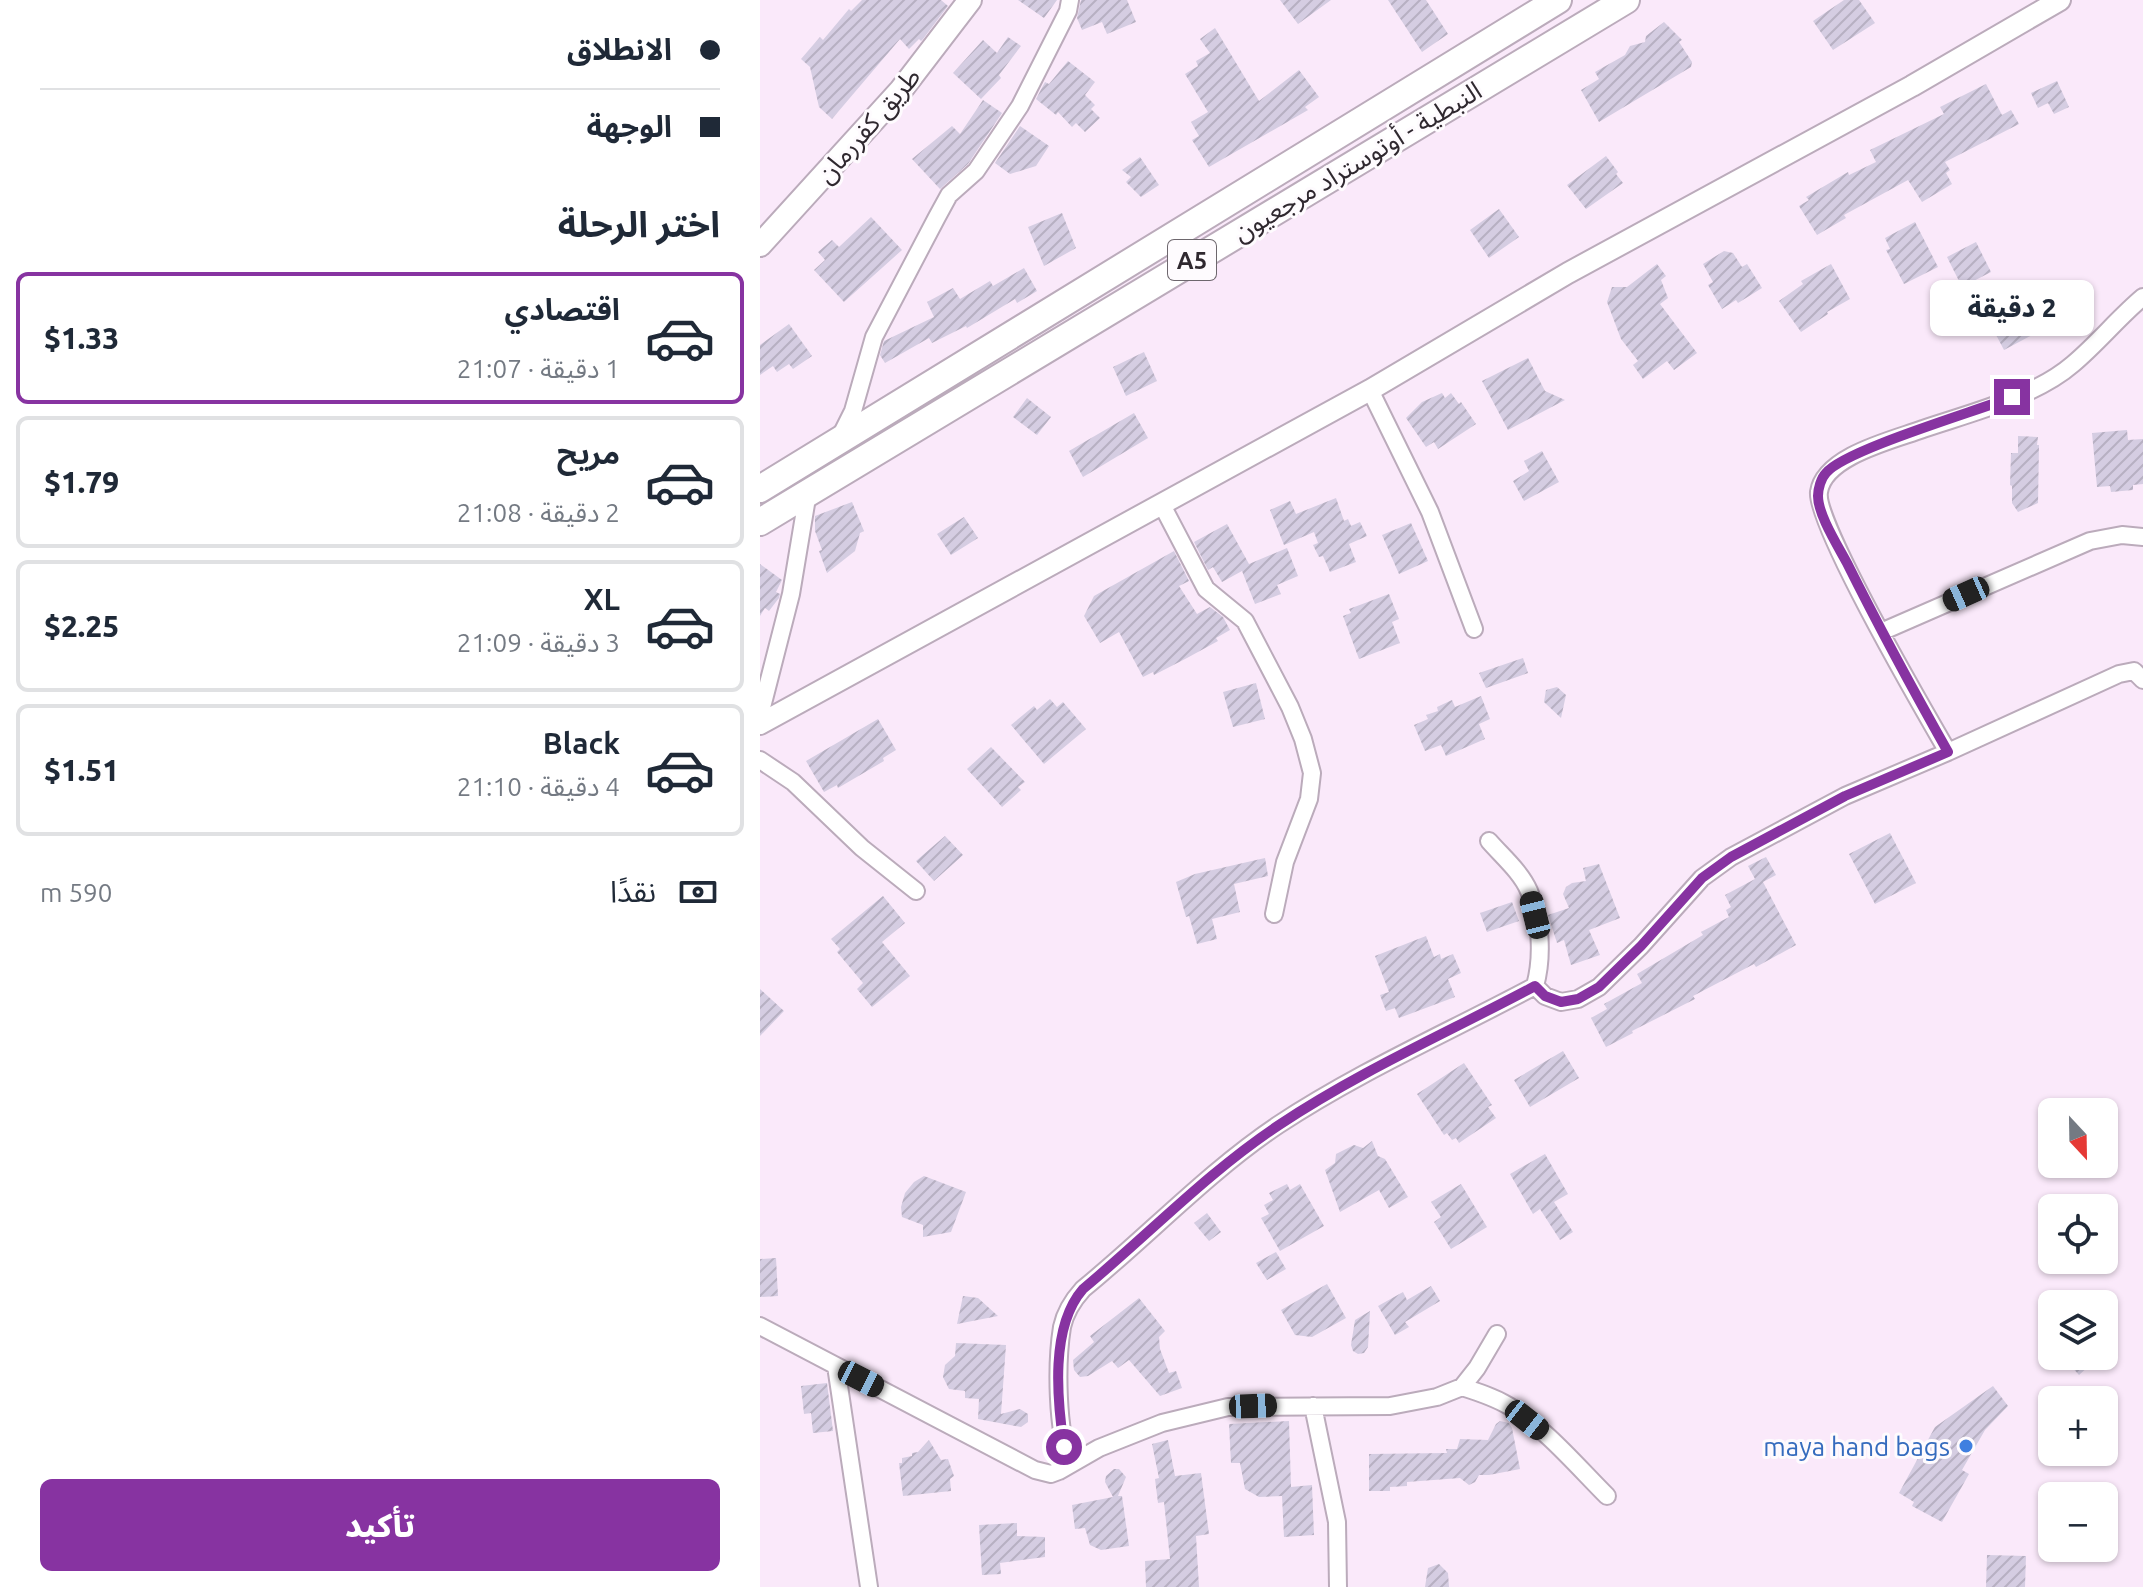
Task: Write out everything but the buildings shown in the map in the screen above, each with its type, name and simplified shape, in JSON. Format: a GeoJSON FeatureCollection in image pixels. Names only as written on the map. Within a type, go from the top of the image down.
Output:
{"type":"FeatureCollection","features":[{"type":"Feature","properties":{"kind":"highway","name":"النبطية - أوتوستراد مرجعيون"},"geometry":{"type":"LineString","coordinates":[[760,489],[1558,0]]}},
{"type":"Feature","properties":{"kind":"highway","name":"النبطية - أوتوستراد مرجعيون"},"geometry":{"type":"LineString","coordinates":[[760,522],[1626,0]]}},
{"type":"Feature","properties":{"kind":"main road","name":"طريق كفررمان"},"geometry":{"type":"LineString","coordinates":[[760,245],[901,90],[970,0]]}},
{"type":"Feature","properties":{"kind":"street"},"geometry":{"type":"LineString","coordinates":[[837,443],[853,411],[874,337],[937,217],[949,195],[976,171],[1020,106],[1068,11],[1070,0]]}},
{"type":"Feature","properties":{"kind":"street"},"geometry":{"type":"LineString","coordinates":[[760,724],[1370,390],[1568,273],[1912,86],[2060,0]]}},
{"type":"Feature","properties":{"kind":"street"},"geometry":{"type":"LineString","coordinates":[[1948,752],[1881,632],[1821,510],[1818,496],[1825,474],[1835,465],[1873,447],[1989,406],[2057,376],[2143,297]]}},
{"type":"Feature","properties":{"kind":"street"},"geometry":{"type":"LineString","coordinates":[[1370,390],[1430,512],[1474,629]]}},
{"type":"Feature","properties":{"kind":"street"},"geometry":{"type":"LineString","coordinates":[[760,715],[791,594],[808,492]]}},
{"type":"Feature","properties":{"kind":"street"},"geometry":{"type":"LineString","coordinates":[[1162,505],[1206,589],[1245,621],[1290,707],[1303,739],[1312,773],[1309,799],[1285,862],[1274,914]]}},
{"type":"Feature","properties":{"kind":"street"},"geometry":{"type":"LineString","coordinates":[[1881,632],[2090,541],[2122,535],[2143,537]]}},
{"type":"Feature","properties":{"kind":"street"},"geometry":{"type":"LineString","coordinates":[[1535,986],[1545,996],[1561,1002],[1578,999],[1599,987],[1702,878],[1731,857],[1845,796],[2119,674],[2134,671],[2143,680]]}},
{"type":"Feature","properties":{"kind":"street"},"geometry":{"type":"LineString","coordinates":[[760,760],[793,782],[862,848],[916,891]]}},
{"type":"Feature","properties":{"kind":"street"},"geometry":{"type":"LineString","coordinates":[[1070,1464],[1060,1418],[1060,1353],[1063,1325],[1073,1301],[1083,1289],[1239,1153],[1279,1125],[1405,1052],[1535,986],[1540,966],[1535,915],[1529,891],[1519,874],[1489,841]]}},
{"type":"Feature","properties":{"kind":"street"},"geometry":{"type":"LineString","coordinates":[[760,1326],[1035,1470],[1051,1474],[1099,1448],[1162,1423],[1228,1407],[1390,1406],[1437,1397],[1462,1387],[1497,1334]]}},
{"type":"Feature","properties":{"kind":"street"},"geometry":{"type":"LineString","coordinates":[[836,1366],[869,1587]]}},
{"type":"Feature","properties":{"kind":"street"},"geometry":{"type":"LineString","coordinates":[[1462,1387],[1510,1406],[1544,1434],[1607,1496]]}},
{"type":"Feature","properties":{"kind":"street"},"geometry":{"type":"LineString","coordinates":[[1313,1406],[1337,1522],[1338,1587]]}},
{"type":"Feature","properties":{"kind":"place","name":"maya hand bags"},"geometry":{"type":"Point","coordinates":[1966,1446]}},
{"type":"Feature","properties":{"kind":"route"},"geometry":{"type":"LineString","coordinates":[[1064,1447],[1060,1418],[1060,1353],[1063,1325],[1073,1301],[1239,1153],[1300,1112],[1405,1052],[1535,986],[1545,996],[1561,1002],[1578,999],[1599,987],[1702,878],[1731,857],[1845,796],[1948,752],[1881,632],[1835,541],[1821,510],[1818,496],[1820,484],[1835,465],[1873,447],[2012,397]]}}]}
